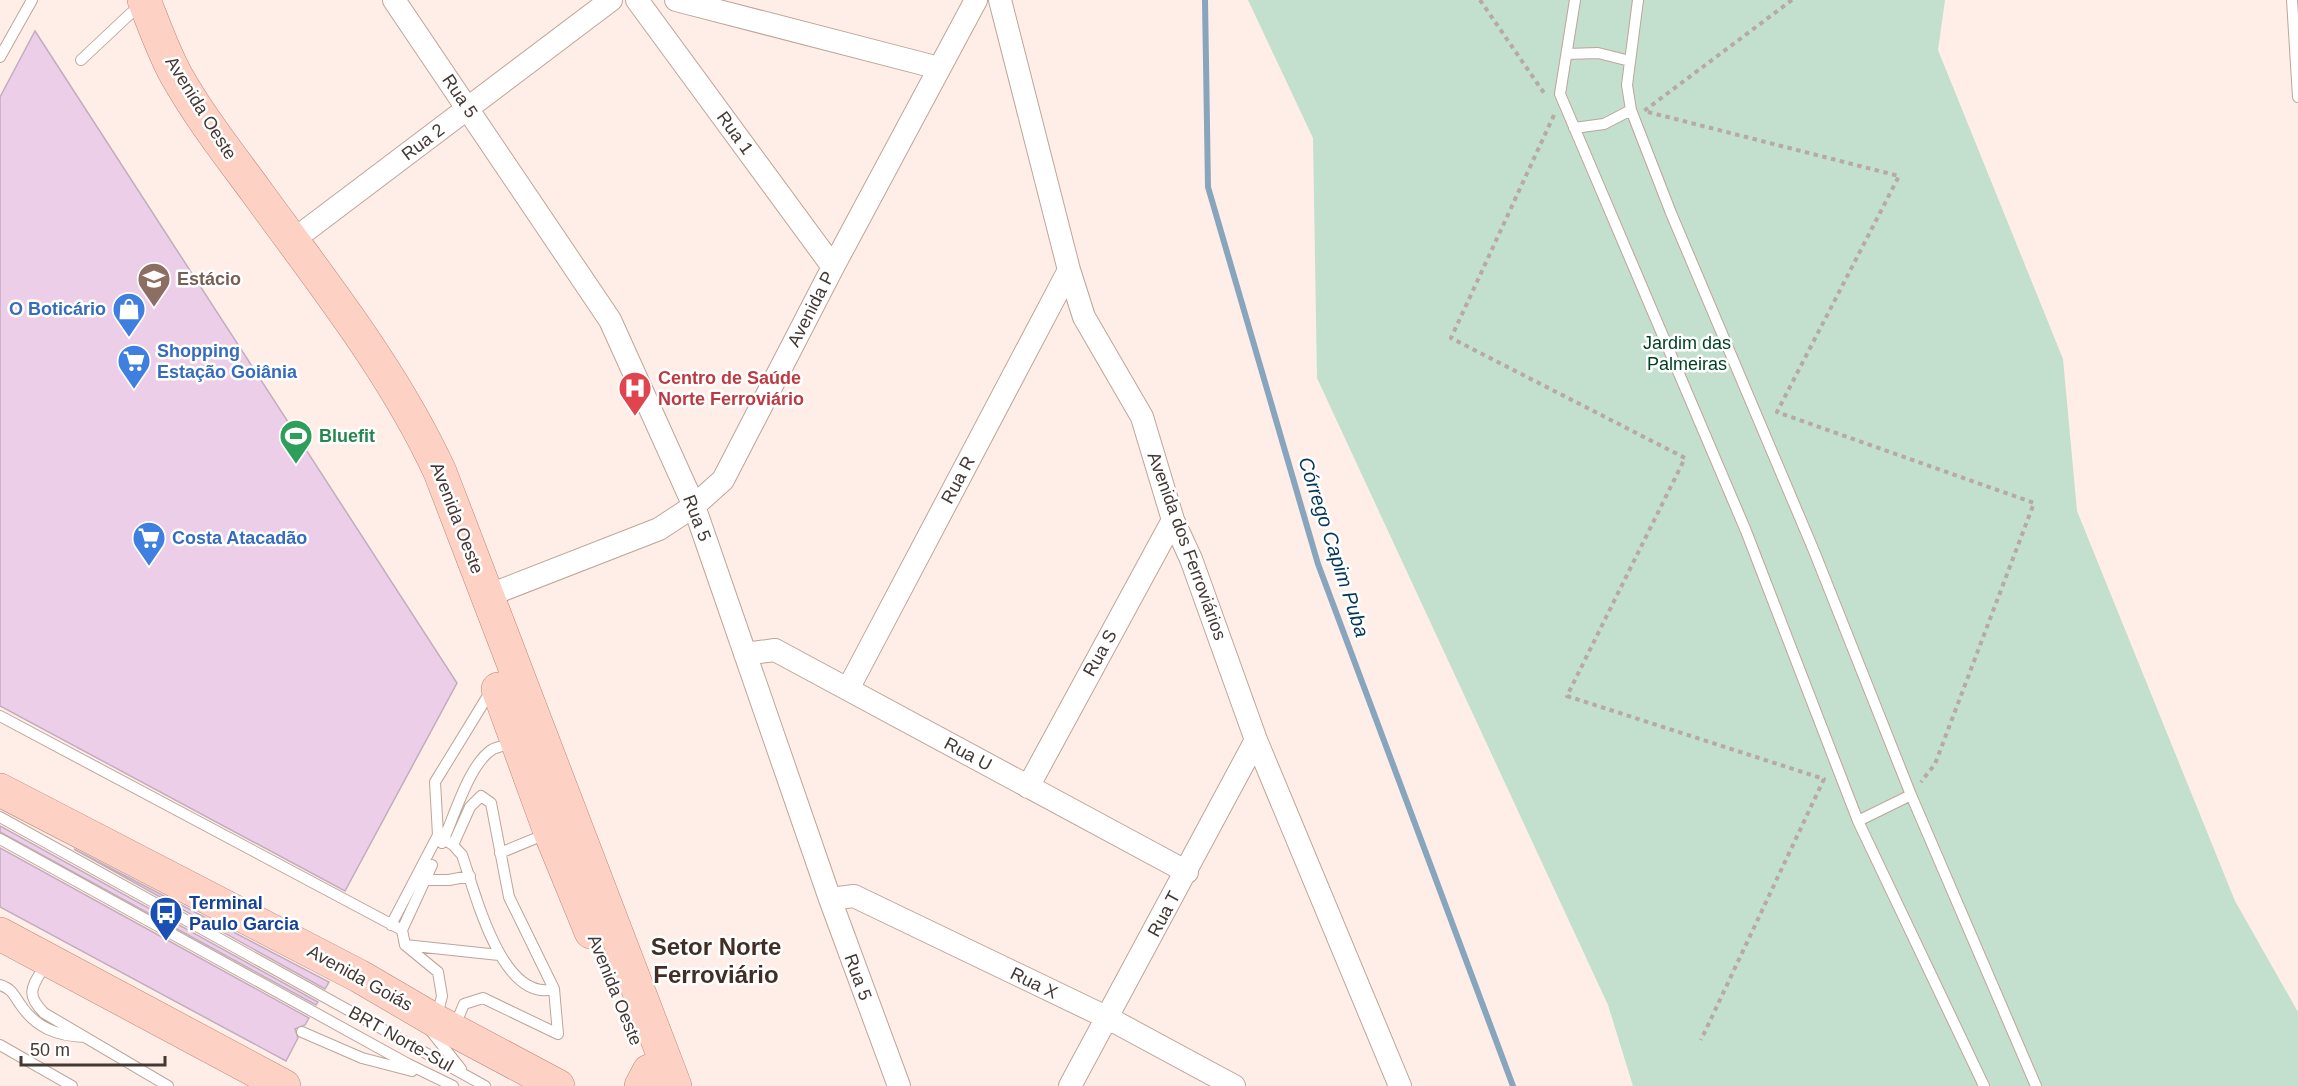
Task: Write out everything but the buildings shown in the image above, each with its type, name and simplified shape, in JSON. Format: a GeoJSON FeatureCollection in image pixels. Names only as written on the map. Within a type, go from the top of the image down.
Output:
{"type":"FeatureCollection","features":[{"type":"Feature","properties":{"kind":"main road","name":"Avenida Oeste"},"geometry":{"type":"LineString","coordinates":[[134,4],[207,125],[400,394],[423,436],[440,472],[487,596],[655,1082]]}},
{"type":"Feature","properties":{"kind":"main road","name":"Avenida Oeste"},"geometry":{"type":"LineString","coordinates":[[134,4],[148,64],[168,101],[327,324],[406,446],[421,480],[550,832],[655,1082]]}},
{"type":"Feature","properties":{"kind":"main road","name":"Avenida Goiás"},"geometry":{"type":"LineString","coordinates":[[0,790],[359,976],[558,1086]]}},
{"type":"Feature","properties":{"kind":"main road"},"geometry":{"type":"LineString","coordinates":[[0,934],[284,1086]]}},
{"type":"Feature","properties":{"kind":"street","name":"Rua 5"},"geometry":{"type":"LineString","coordinates":[[394,0],[610,320],[694,506],[830,899],[898,1086]]}},
{"type":"Feature","properties":{"kind":"street","name":"Rua 2"},"geometry":{"type":"LineString","coordinates":[[292,241],[611,0]]}},
{"type":"Feature","properties":{"kind":"street","name":"Rua 1"},"geometry":{"type":"LineString","coordinates":[[637,0],[833,267]]}},
{"type":"Feature","properties":{"kind":"street"},"geometry":{"type":"LineString","coordinates":[[676,0],[939,68]]}},
{"type":"Feature","properties":{"kind":"street","name":"Avenida P"},"geometry":{"type":"LineString","coordinates":[[487,596],[659,529],[694,506],[723,480],[833,267],[976,0]]}},
{"type":"Feature","properties":{"kind":"street","name":"Avenida dos Ferroviários"},"geometry":{"type":"LineString","coordinates":[[1000,0],[1069,270],[1084,316],[1142,417],[1173,520],[1191,559],[1256,740],[1400,1086]]}},
{"type":"Feature","properties":{"kind":"street","name":"Rua R"},"geometry":{"type":"LineString","coordinates":[[848,690],[1069,270]]}},
{"type":"Feature","properties":{"kind":"street","name":"Rua S"},"geometry":{"type":"LineString","coordinates":[[1028,787],[1173,520]]}},
{"type":"Feature","properties":{"kind":"street","name":"Rua U"},"geometry":{"type":"LineString","coordinates":[[745,654],[775,650],[1187,873]]}},
{"type":"Feature","properties":{"kind":"street","name":"Rua T"},"geometry":{"type":"LineString","coordinates":[[1071,1086],[1187,873],[1256,740]]}},
{"type":"Feature","properties":{"kind":"street","name":"Rua X"},"geometry":{"type":"LineString","coordinates":[[830,899],[854,896],[1108,1018],[1234,1086]]}},
{"type":"Feature","properties":{"kind":"lane"},"geometry":{"type":"LineString","coordinates":[[0,57],[32,0]]}},
{"type":"Feature","properties":{"kind":"lane"},"geometry":{"type":"LineString","coordinates":[[1575,0],[1560,94],[1746,531],[1858,821],[1984,1086]]}},
{"type":"Feature","properties":{"kind":"lane"},"geometry":{"type":"LineString","coordinates":[[1638,0],[1628,85],[1631,110],[1671,213],[1814,550],[1911,795],[2036,1086]]}},
{"type":"Feature","properties":{"kind":"lane"},"geometry":{"type":"LineString","coordinates":[[2292,0],[2298,97]]}},
{"type":"Feature","properties":{"kind":"lane"},"geometry":{"type":"LineString","coordinates":[[81,60],[134,4]]}},
{"type":"Feature","properties":{"kind":"lane"},"geometry":{"type":"LineString","coordinates":[[1567,54],[1598,53],[1630,61]]}},
{"type":"Feature","properties":{"kind":"lane"},"geometry":{"type":"LineString","coordinates":[[1574,128],[1604,124],[1631,110]]}},
{"type":"Feature","properties":{"kind":"lane"},"geometry":{"type":"LineString","coordinates":[[495,682],[476,719],[435,782],[445,839],[462,855],[499,955],[523,985],[554,989]]}},
{"type":"Feature","properties":{"kind":"lane"},"geometry":{"type":"LineString","coordinates":[[0,716],[397,928],[405,945],[438,972],[442,996],[435,1020],[465,1074]]}},
{"type":"Feature","properties":{"kind":"lane"},"geometry":{"type":"LineString","coordinates":[[397,928],[445,839],[473,773],[484,756],[495,748],[516,744]]}},
{"type":"Feature","properties":{"kind":"lane"},"geometry":{"type":"LineString","coordinates":[[1858,821],[1911,795]]}},
{"type":"Feature","properties":{"kind":"lane"},"geometry":{"type":"LineString","coordinates":[[435,1020],[464,1004],[483,998],[558,1034],[554,989],[509,897],[491,803],[481,796],[445,839]]}},
{"type":"Feature","properties":{"kind":"lane","name":"BRT Norte-Sul"},"geometry":{"type":"LineString","coordinates":[[0,818],[485,1086]]}},
{"type":"Feature","properties":{"kind":"lane"},"geometry":{"type":"LineString","coordinates":[[500,854],[550,832]]}},
{"type":"Feature","properties":{"kind":"lane"},"geometry":{"type":"LineString","coordinates":[[0,838],[430,1075]]}},
{"type":"Feature","properties":{"kind":"lane"},"geometry":{"type":"LineString","coordinates":[[421,880],[449,880],[470,876]]}},
{"type":"Feature","properties":{"kind":"lane"},"geometry":{"type":"LineString","coordinates":[[405,945],[499,955]]}},
{"type":"Feature","properties":{"kind":"lane"},"geometry":{"type":"LineString","coordinates":[[48,959],[32,989],[33,1001],[44,1013],[168,1086]]}},
{"type":"Feature","properties":{"kind":"lane"},"geometry":{"type":"LineString","coordinates":[[0,985],[11,989],[28,1014],[43,1028],[64,1036],[88,1037]]}},
{"type":"Feature","properties":{"kind":"lane"},"geometry":{"type":"LineString","coordinates":[[302,1032],[362,1058],[430,1075]]}},
{"type":"Feature","properties":{"kind":"lane"},"geometry":{"type":"LineString","coordinates":[[0,1045],[72,1086]]}},
{"type":"Feature","properties":{"kind":"lane","name":"BRT Norte-Sul"},"geometry":{"type":"LineString","coordinates":[[430,1075],[453,1086]]}},
{"type":"Feature","properties":{"kind":"path"},"geometry":{"type":"LineString","coordinates":[[1480,0],[1549,101]]}},
{"type":"Feature","properties":{"kind":"path"},"geometry":{"type":"LineString","coordinates":[[1792,0],[1644,111],[1899,176],[1777,412],[2034,503],[1935,764],[1911,795]]}},
{"type":"Feature","properties":{"kind":"path"},"geometry":{"type":"LineString","coordinates":[[1556,110],[1451,338],[1685,458],[1567,696],[1824,778],[1701,1040]]}},
{"type":"Feature","properties":{"kind":"green space","name":"Jardim das Palmeiras"},"geometry":{"type":"Polygon","coordinates":[[[1248,0],[1945,0],[1938,50],[2063,359],[2077,511],[2235,901],[2298,1012],[2298,1086],[1633,1086],[1608,1005],[1317,378],[1313,138],[1248,0]]]}},
{"type":"Feature","properties":{"kind":"waterway","name":"Córrego Capim Puba"},"geometry":{"type":"LineString","coordinates":[[1205,0],[1208,187],[1318,564],[1513,1086]]}},
{"type":"Feature","properties":{"kind":"place","name":"Estácio"},"geometry":{"type":"Point","coordinates":[154,308]}},
{"type":"Feature","properties":{"kind":"place","name":"O Boticário"},"geometry":{"type":"Point","coordinates":[129,338]}},
{"type":"Feature","properties":{"kind":"place","name":"Shopping Estação Goiânia"},"geometry":{"type":"Point","coordinates":[134,390]}},
{"type":"Feature","properties":{"kind":"place","name":"Centro de Saúde Norte Ferroviário"},"geometry":{"type":"Point","coordinates":[635,417]}},
{"type":"Feature","properties":{"kind":"place","name":"Bluefit"},"geometry":{"type":"Point","coordinates":[296,465]}},
{"type":"Feature","properties":{"kind":"place","name":"Costa Atacadão"},"geometry":{"type":"Point","coordinates":[149,567]}},
{"type":"Feature","properties":{"kind":"place","name":"Terminal Paulo Garcia"},"geometry":{"type":"Point","coordinates":[166,942]}},
{"type":"Feature","properties":{"kind":"district","name":"Setor Norte Ferroviário"},"geometry":{"type":"Point","coordinates":[716,961]}}]}
